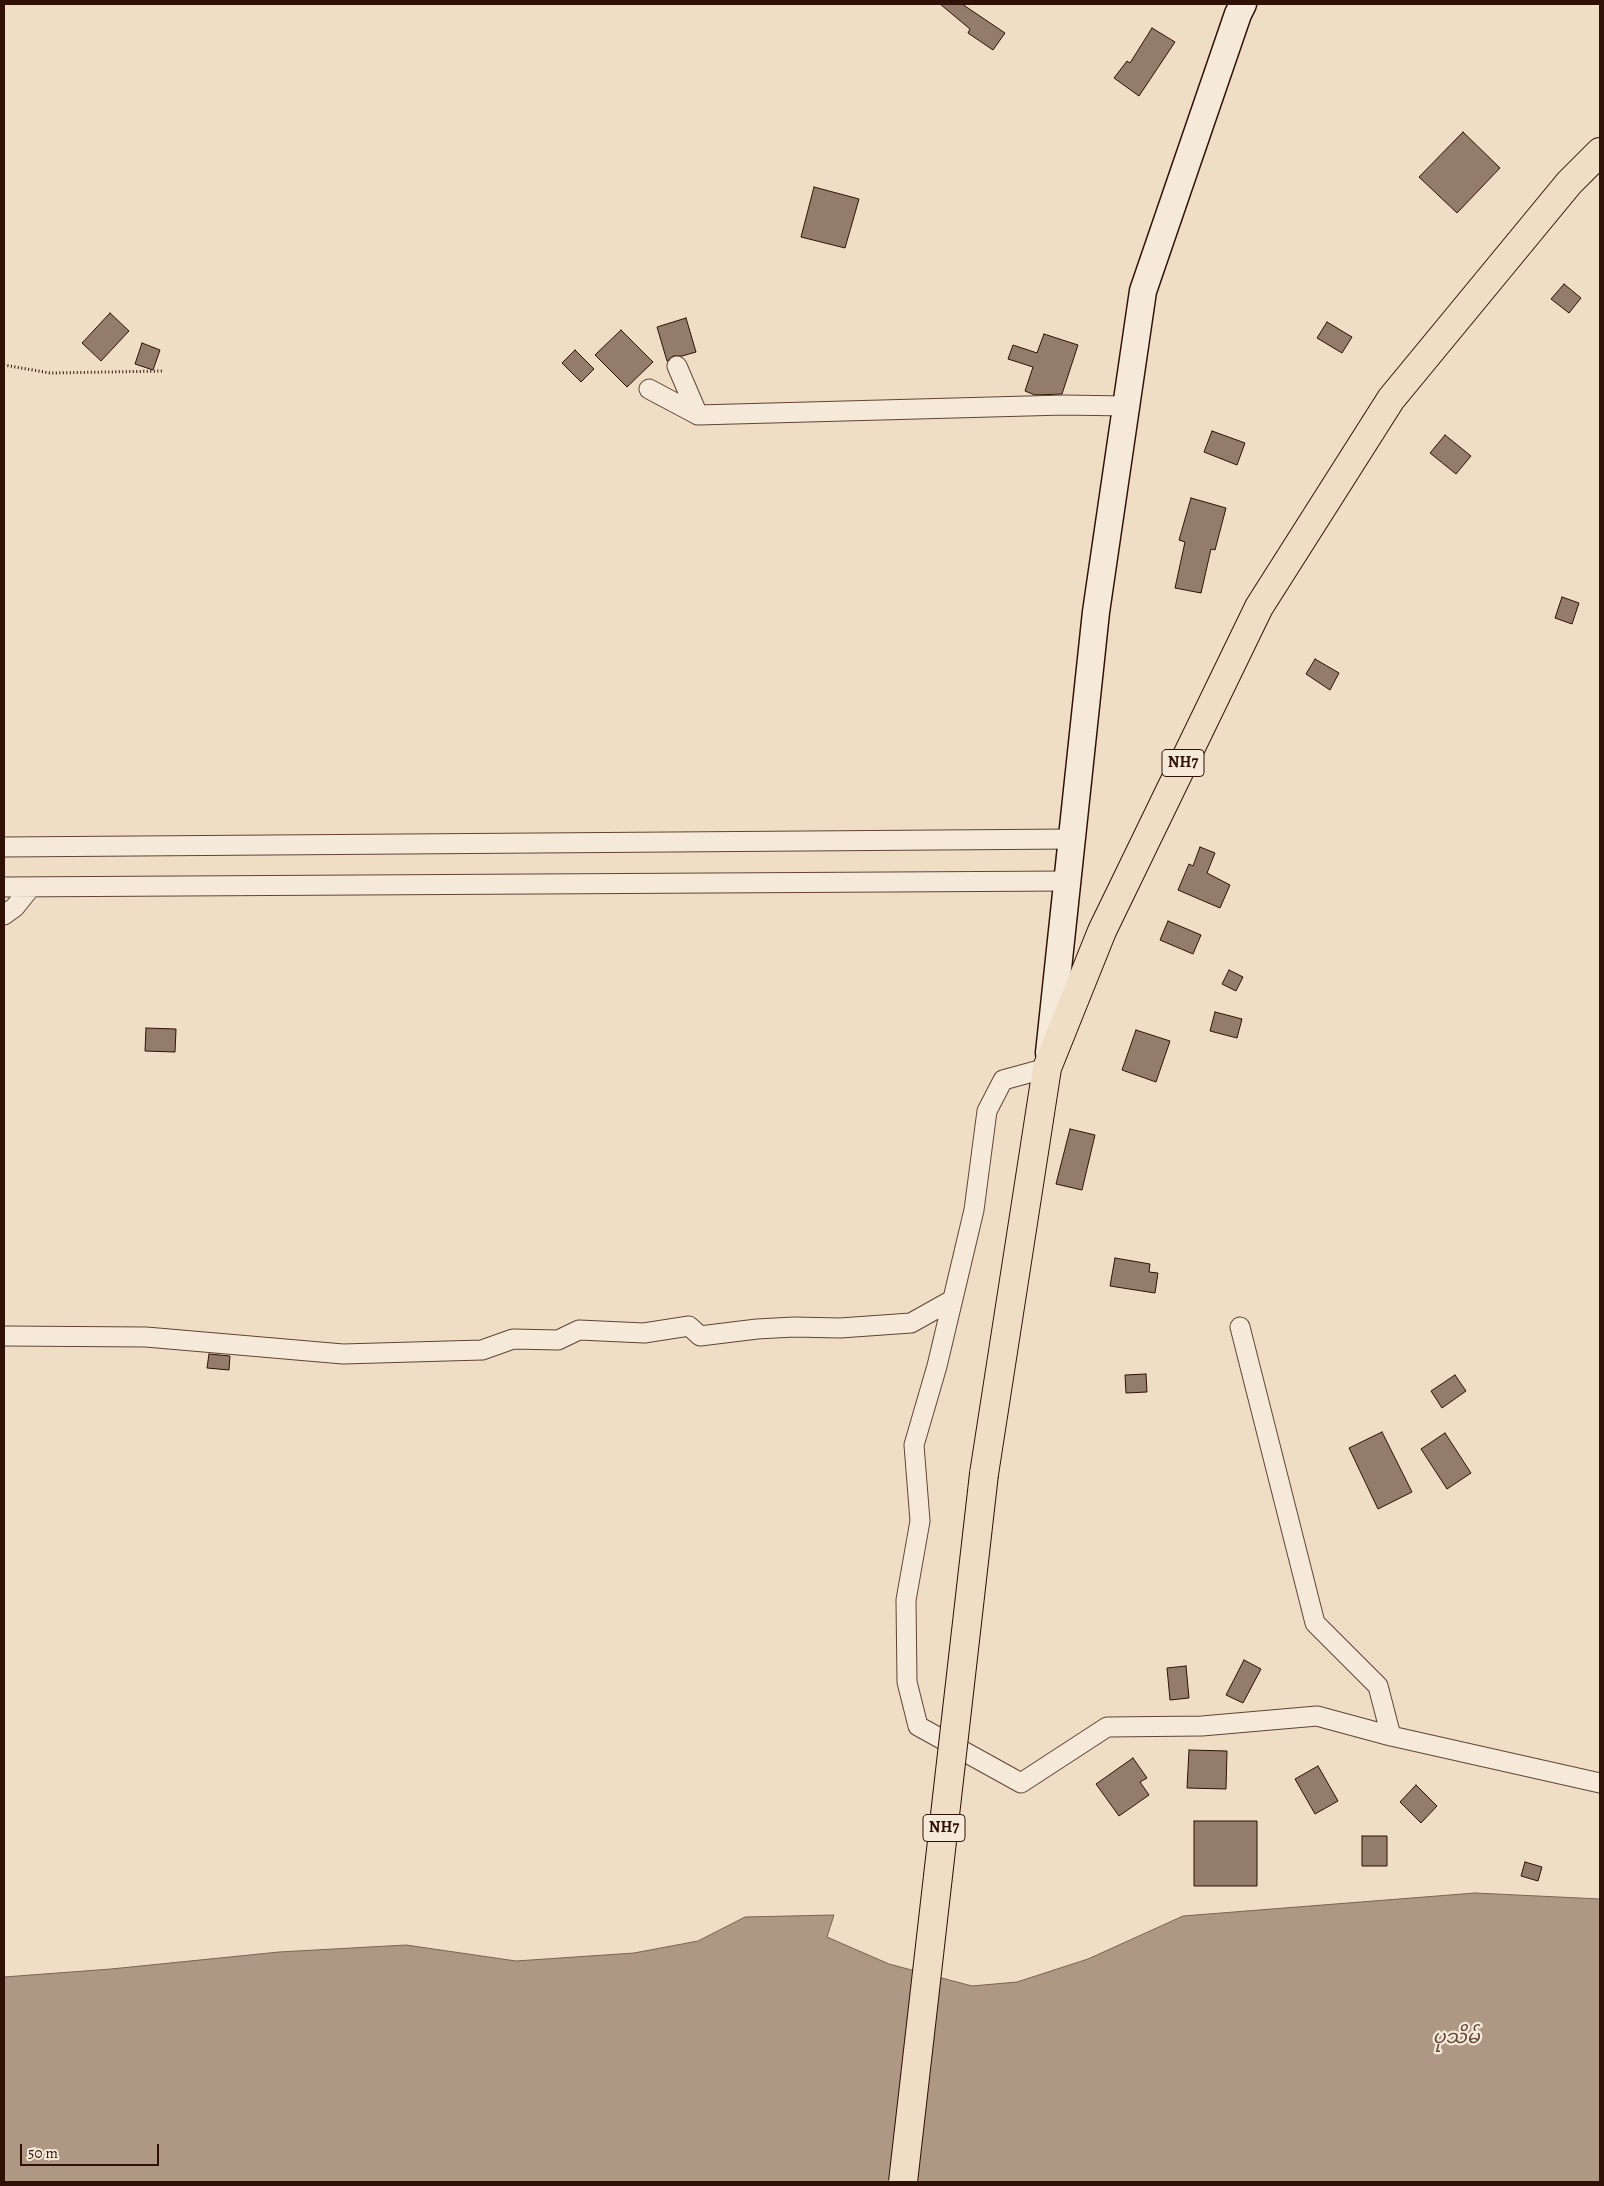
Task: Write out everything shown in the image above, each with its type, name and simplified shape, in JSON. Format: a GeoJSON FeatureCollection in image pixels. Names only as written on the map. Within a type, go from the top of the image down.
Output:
{"type":"FeatureCollection","features":[{"type":"Feature","properties":{"kind":"highway","name":"NH7"},"geometry":{"type":"LineString","coordinates":[[903,2182],[984,1474],[1047,1068],[1102,931],[1259,607],[1391,399],[1568,183],[1600,152]]}},
{"type":"Feature","properties":{"kind":"main road"},"geometry":{"type":"LineString","coordinates":[[1047,1068],[1096,612],[1143,291],[1243,4]]}},
{"type":"Feature","properties":{"kind":"street"},"geometry":{"type":"LineString","coordinates":[[678,366],[698,415]]}},
{"type":"Feature","properties":{"kind":"street"},"geometry":{"type":"LineString","coordinates":[[649,389],[698,415],[1064,405],[1126,406]]}},
{"type":"Feature","properties":{"kind":"street"},"geometry":{"type":"LineString","coordinates":[[4,847],[1072,839]]}},
{"type":"Feature","properties":{"kind":"street"},"geometry":{"type":"LineString","coordinates":[[4,887],[1067,881]]}},
{"type":"Feature","properties":{"kind":"street"},"geometry":{"type":"LineString","coordinates":[[4,915],[15,907],[31,887]]}},
{"type":"Feature","properties":{"kind":"street"},"geometry":{"type":"LineString","coordinates":[[1047,1068],[1003,1080],[987,1111],[974,1210],[937,1366],[914,1445],[920,1521],[906,1600],[907,1682],[918,1726],[1021,1783],[1107,1728],[1202,1726],[1317,1716],[1391,1736],[1600,1783]]}},
{"type":"Feature","properties":{"kind":"street"},"geometry":{"type":"LineString","coordinates":[[4,1336],[146,1337],[343,1354],[482,1350],[513,1339],[558,1340],[579,1330],[644,1334],[689,1326],[700,1336],[794,1326],[840,1328],[911,1323],[952,1300]]}},
{"type":"Feature","properties":{"kind":"street"},"geometry":{"type":"LineString","coordinates":[[1240,1327],[1315,1623],[1378,1686],[1391,1736]]}},
{"type":"Feature","properties":{"kind":"path"},"geometry":{"type":"LineString","coordinates":[[4,365],[50,373],[164,371]]}},
{"type":"Feature","properties":{"kind":"water","name":"ပုသိမ်"},"geometry":{"type":"Polygon","coordinates":[[[1475,1893],[1600,1899],[1600,2182],[4,2182],[4,1977],[111,1969],[279,1952],[406,1945],[516,1961],[634,1953],[698,1941],[745,1917],[834,1915],[827,1937],[889,1964],[972,1986],[1017,1982],[1088,1959],[1183,1916],[1475,1893]]]}},
{"type":"Feature","properties":{"kind":"building"},"geometry":{"type":"Polygon","coordinates":[[[940,4],[962,4],[1005,33],[993,50],[968,33],[970,29],[940,4]]]}},
{"type":"Feature","properties":{"kind":"building"},"geometry":{"type":"Polygon","coordinates":[[[1152,28],[1175,42],[1139,96],[1114,78],[1127,61],[1130,63],[1152,28]]]}},
{"type":"Feature","properties":{"kind":"building"},"geometry":{"type":"Polygon","coordinates":[[[1463,132],[1500,168],[1457,213],[1419,177],[1463,132]]]}},
{"type":"Feature","properties":{"kind":"building"},"geometry":{"type":"Polygon","coordinates":[[[814,187],[859,199],[845,248],[801,237],[814,187]]]}},
{"type":"Feature","properties":{"kind":"building"},"geometry":{"type":"Polygon","coordinates":[[[1564,284],[1581,298],[1569,313],[1551,299],[1564,284]]]}},
{"type":"Feature","properties":{"kind":"building"},"geometry":{"type":"Polygon","coordinates":[[[110,313],[129,331],[101,361],[82,343],[110,313]]]}},
{"type":"Feature","properties":{"kind":"building"},"geometry":{"type":"Polygon","coordinates":[[[686,318],[696,352],[682,356],[673,356],[667,361],[657,327],[686,318]]]}},
{"type":"Feature","properties":{"kind":"building"},"geometry":{"type":"Polygon","coordinates":[[[1327,322],[1352,337],[1342,353],[1317,338],[1327,322]]]}},
{"type":"Feature","properties":{"kind":"building"},"geometry":{"type":"Polygon","coordinates":[[[621,330],[653,362],[627,387],[595,355],[621,330]]]}},
{"type":"Feature","properties":{"kind":"building"},"geometry":{"type":"Polygon","coordinates":[[[1044,334],[1078,345],[1062,394],[1035,395],[1025,391],[1033,367],[1008,359],[1013,345],[1037,353],[1044,334]]]}},
{"type":"Feature","properties":{"kind":"building"},"geometry":{"type":"Polygon","coordinates":[[[142,343],[160,350],[153,370],[135,364],[142,343]]]}},
{"type":"Feature","properties":{"kind":"building"},"geometry":{"type":"Polygon","coordinates":[[[575,350],[594,369],[581,382],[562,363],[575,350]]]}},
{"type":"Feature","properties":{"kind":"building"},"geometry":{"type":"Polygon","coordinates":[[[1212,431],[1245,443],[1237,465],[1204,452],[1212,431]]]}},
{"type":"Feature","properties":{"kind":"building"},"geometry":{"type":"Polygon","coordinates":[[[1445,435],[1471,456],[1456,474],[1430,453],[1445,435]]]}},
{"type":"Feature","properties":{"kind":"building"},"geometry":{"type":"Polygon","coordinates":[[[1191,498],[1226,508],[1215,550],[1211,549],[1201,593],[1175,588],[1185,542],[1179,540],[1191,498]]]}},
{"type":"Feature","properties":{"kind":"building"},"geometry":{"type":"Polygon","coordinates":[[[1562,597],[1579,603],[1572,624],[1555,618],[1562,597]]]}},
{"type":"Feature","properties":{"kind":"building"},"geometry":{"type":"Polygon","coordinates":[[[1315,659],[1339,673],[1330,690],[1306,674],[1315,659]]]}},
{"type":"Feature","properties":{"kind":"building"},"geometry":{"type":"Polygon","coordinates":[[[1200,847],[1215,853],[1207,873],[1230,885],[1220,908],[1178,890],[1189,864],[1193,866],[1200,847]]]}},
{"type":"Feature","properties":{"kind":"building"},"geometry":{"type":"Polygon","coordinates":[[[1168,921],[1201,935],[1193,954],[1160,940],[1168,921]]]}},
{"type":"Feature","properties":{"kind":"building"},"geometry":{"type":"Polygon","coordinates":[[[1229,970],[1243,977],[1236,991],[1222,984],[1229,970]]]}},
{"type":"Feature","properties":{"kind":"building"},"geometry":{"type":"Polygon","coordinates":[[[1215,1012],[1242,1019],[1237,1038],[1210,1031],[1215,1012]]]}},
{"type":"Feature","properties":{"kind":"building"},"geometry":{"type":"Polygon","coordinates":[[[146,1028],[176,1029],[175,1052],[145,1051],[146,1028]]]}},
{"type":"Feature","properties":{"kind":"building"},"geometry":{"type":"Polygon","coordinates":[[[1136,1030],[1170,1041],[1156,1082],[1122,1070],[1136,1030]]]}},
{"type":"Feature","properties":{"kind":"building"},"geometry":{"type":"Polygon","coordinates":[[[1070,1129],[1095,1135],[1082,1190],[1056,1184],[1070,1129]]]}},
{"type":"Feature","properties":{"kind":"building"},"geometry":{"type":"Polygon","coordinates":[[[1115,1258],[1150,1264],[1149,1272],[1158,1273],[1155,1293],[1110,1286],[1115,1258]]]}},
{"type":"Feature","properties":{"kind":"building"},"geometry":{"type":"Polygon","coordinates":[[[209,1354],[230,1356],[229,1370],[207,1368],[209,1354]]]}},
{"type":"Feature","properties":{"kind":"building"},"geometry":{"type":"Polygon","coordinates":[[[1146,1374],[1147,1392],[1126,1393],[1125,1375],[1146,1374]]]}},
{"type":"Feature","properties":{"kind":"building"},"geometry":{"type":"Polygon","coordinates":[[[1455,1375],[1466,1391],[1442,1408],[1431,1391],[1455,1375]]]}},
{"type":"Feature","properties":{"kind":"building"},"geometry":{"type":"Polygon","coordinates":[[[1382,1432],[1412,1492],[1378,1509],[1349,1448],[1382,1432]]]}},
{"type":"Feature","properties":{"kind":"building"},"geometry":{"type":"Polygon","coordinates":[[[1445,1433],[1471,1473],[1447,1489],[1421,1449],[1445,1433]]]}},
{"type":"Feature","properties":{"kind":"building"},"geometry":{"type":"Polygon","coordinates":[[[1244,1660],[1261,1669],[1243,1703],[1226,1695],[1244,1660]]]}},
{"type":"Feature","properties":{"kind":"building"},"geometry":{"type":"Polygon","coordinates":[[[1186,1666],[1189,1698],[1170,1700],[1167,1668],[1186,1666]]]}},
{"type":"Feature","properties":{"kind":"building"},"geometry":{"type":"Polygon","coordinates":[[[1189,1750],[1227,1751],[1226,1789],[1187,1788],[1189,1750]]]}},
{"type":"Feature","properties":{"kind":"building"},"geometry":{"type":"Polygon","coordinates":[[[1133,1758],[1147,1778],[1140,1782],[1149,1795],[1119,1816],[1096,1784],[1133,1758]]]}},
{"type":"Feature","properties":{"kind":"building"},"geometry":{"type":"Polygon","coordinates":[[[1318,1766],[1338,1801],[1315,1814],[1295,1779],[1318,1766]]]}},
{"type":"Feature","properties":{"kind":"building"},"geometry":{"type":"Polygon","coordinates":[[[1416,1785],[1437,1806],[1421,1823],[1400,1802],[1416,1785]]]}},
{"type":"Feature","properties":{"kind":"building"},"geometry":{"type":"Polygon","coordinates":[[[1194,1821],[1257,1821],[1257,1886],[1194,1886],[1194,1821]]]}},
{"type":"Feature","properties":{"kind":"building"},"geometry":{"type":"Polygon","coordinates":[[[1362,1836],[1387,1836],[1387,1866],[1362,1866],[1362,1836]]]}},
{"type":"Feature","properties":{"kind":"building"},"geometry":{"type":"Polygon","coordinates":[[[1525,1862],[1542,1867],[1538,1881],[1521,1876],[1525,1862]]]}}]}
